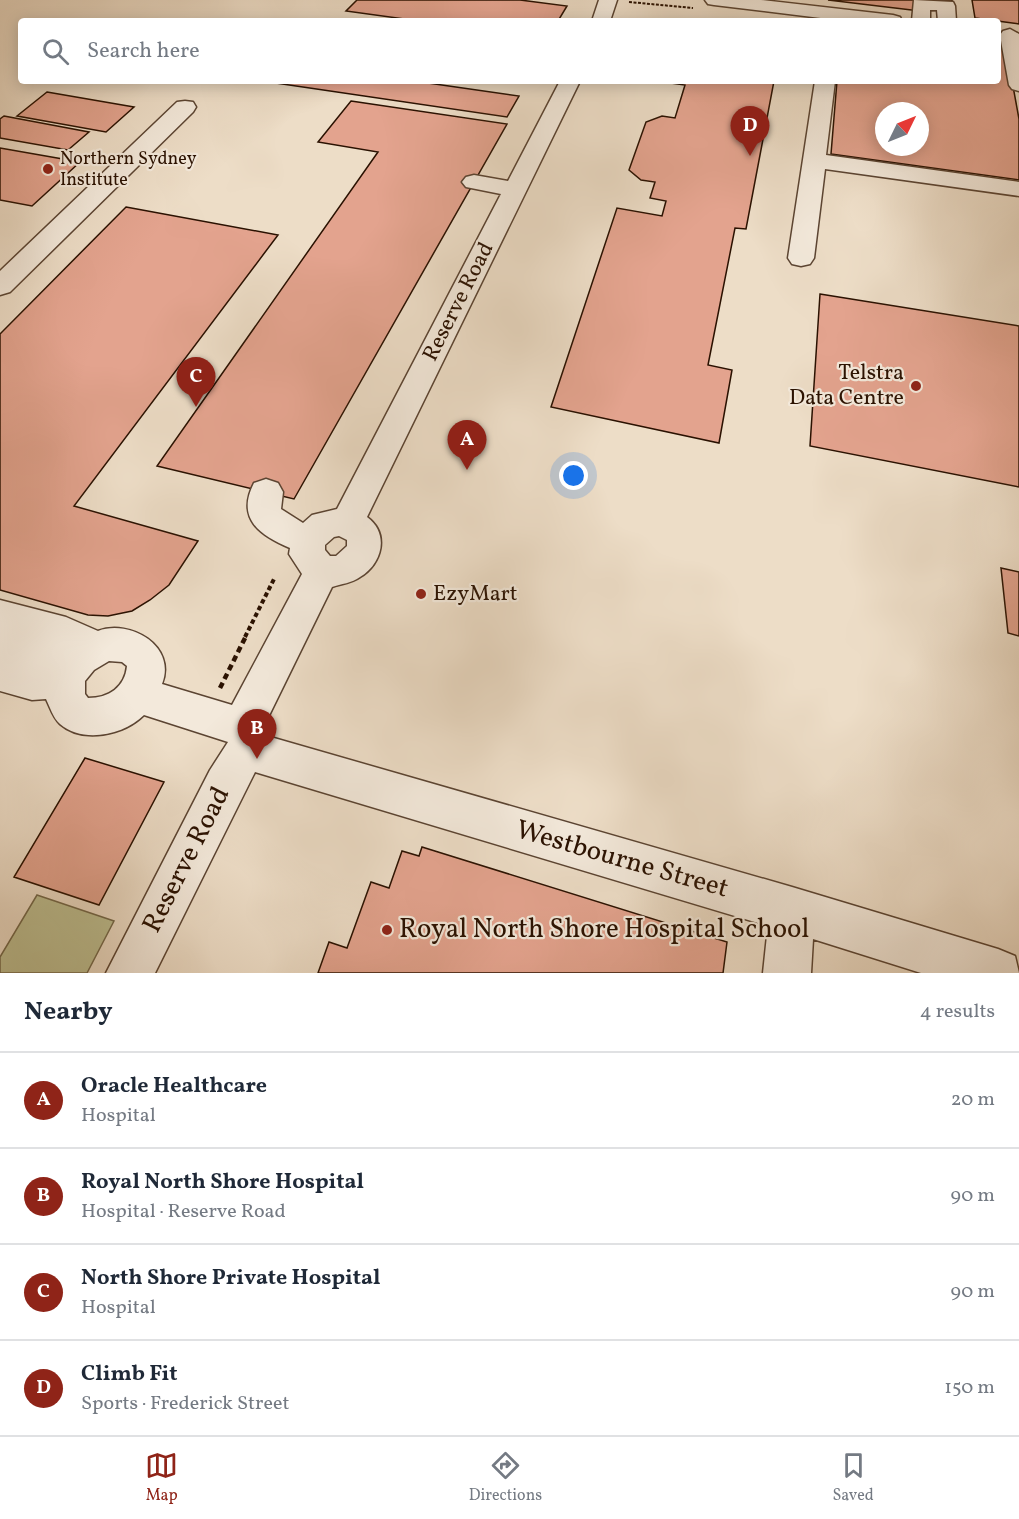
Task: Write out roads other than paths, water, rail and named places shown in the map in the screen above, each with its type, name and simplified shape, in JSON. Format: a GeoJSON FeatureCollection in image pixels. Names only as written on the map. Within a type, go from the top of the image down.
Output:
{"type":"FeatureCollection","features":[{"type":"Feature","properties":{"kind":"street"},"geometry":{"type":"LineString","coordinates":[[602,18],[608,0]]}},
{"type":"Feature","properties":{"kind":"street"},"geometry":{"type":"LineString","coordinates":[[714,0],[848,18]]}},
{"type":"Feature","properties":{"kind":"street"},"geometry":{"type":"LineString","coordinates":[[921,18],[921,3],[946,6],[947,18]]}},
{"type":"Feature","properties":{"kind":"street"},"geometry":{"type":"LineString","coordinates":[[1009,35],[1019,85]]}},
{"type":"Feature","properties":{"kind":"street","name":"Reserve Road"},"geometry":{"type":"LineString","coordinates":[[130,973],[225,785],[316,555],[324,525],[347,523],[568,84]]}},
{"type":"Feature","properties":{"kind":"street"},"geometry":{"type":"LineString","coordinates":[[801,258],[825,84]]}},
{"type":"Feature","properties":{"kind":"street"},"geometry":{"type":"LineString","coordinates":[[0,286],[185,107]]}},
{"type":"Feature","properties":{"kind":"street"},"geometry":{"type":"LineString","coordinates":[[816,161],[1019,189]]}},
{"type":"Feature","properties":{"kind":"street"},"geometry":{"type":"LineString","coordinates":[[474,182],[511,197]]}},
{"type":"Feature","properties":{"kind":"street"},"geometry":{"type":"LineString","coordinates":[[266,492],[264,515],[292,534],[316,555]]}},
{"type":"Feature","properties":{"kind":"street"},"geometry":{"type":"LineString","coordinates":[[0,616],[66,634],[78,665],[64,692],[67,703],[74,712],[85,717],[99,717],[114,713],[128,705],[145,683],[147,672],[146,661],[140,652],[121,644],[78,665],[33,682],[0,673]]}},
{"type":"Feature","properties":{"kind":"street"},"geometry":{"type":"LineString","coordinates":[[0,646],[78,665]]}},
{"type":"Feature","properties":{"kind":"street","name":"Westbourne Street"},"geometry":{"type":"LineString","coordinates":[[138,694],[244,738],[286,763],[792,910],[998,973]]}},
{"type":"Feature","properties":{"kind":"street"},"geometry":{"type":"LineString","coordinates":[[787,973],[792,910]]}},
{"type":"Feature","properties":{"kind":"place","name":"Climb Fit"},"geometry":{"type":"Point","coordinates":[750,156]}},
{"type":"Feature","properties":{"kind":"place","name":"Northern Sydney Institute"},"geometry":{"type":"Point","coordinates":[48,169]}},
{"type":"Feature","properties":{"kind":"place","name":"Telstra Data Centre"},"geometry":{"type":"Point","coordinates":[916,386]}},
{"type":"Feature","properties":{"kind":"place","name":"North Shore Private Hospital"},"geometry":{"type":"Point","coordinates":[196,407]}},
{"type":"Feature","properties":{"kind":"place","name":"Oracle Healthcare"},"geometry":{"type":"Point","coordinates":[467,470]}},
{"type":"Feature","properties":{"kind":"place","name":"EzyMart"},"geometry":{"type":"Point","coordinates":[421,594]}},
{"type":"Feature","properties":{"kind":"place","name":"Royal North Shore Hospital"},"geometry":{"type":"Point","coordinates":[257,759]}},
{"type":"Feature","properties":{"kind":"place","name":"Royal North Shore Hospital School"},"geometry":{"type":"Point","coordinates":[387,930]}}]}
